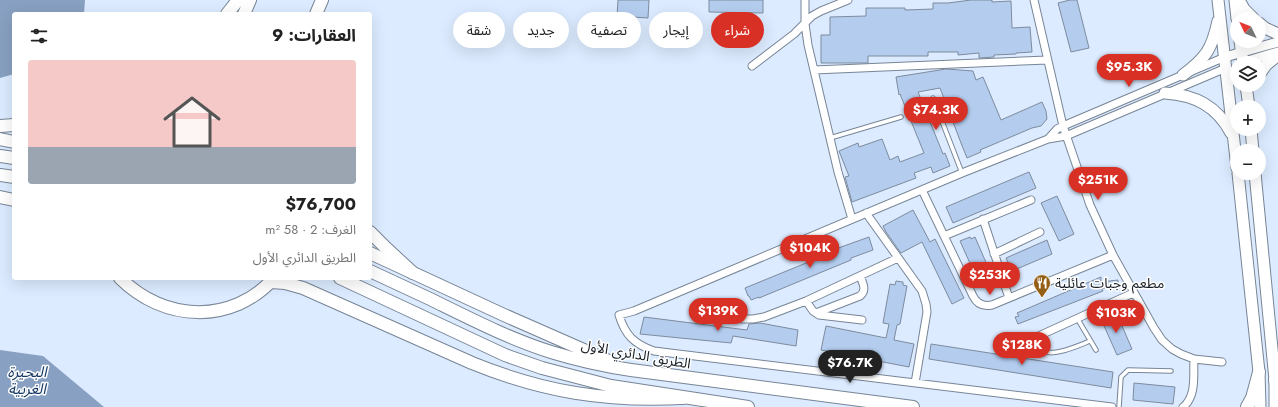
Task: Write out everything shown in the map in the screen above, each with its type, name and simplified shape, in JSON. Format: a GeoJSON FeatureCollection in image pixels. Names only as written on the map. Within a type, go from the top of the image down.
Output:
{"type":"FeatureCollection","features":[{"type":"Feature","properties":{"kind":"main road"},"geometry":{"type":"LineString","coordinates":[[229,12],[238,0]]}},
{"type":"Feature","properties":{"kind":"main road"},"geometry":{"type":"LineString","coordinates":[[245,12],[250,0]]}},
{"type":"Feature","properties":{"kind":"main road"},"geometry":{"type":"LineString","coordinates":[[1218,0],[1235,144]]}},
{"type":"Feature","properties":{"kind":"main road"},"geometry":{"type":"LineString","coordinates":[[1235,0],[1236,12]]}},
{"type":"Feature","properties":{"kind":"main road"},"geometry":{"type":"LineString","coordinates":[[1239,0],[1247,12]]}},
{"type":"Feature","properties":{"kind":"main road"},"geometry":{"type":"LineString","coordinates":[[1183,75],[1195,66],[1210,49],[1220,13]]}},
{"type":"Feature","properties":{"kind":"main road"},"geometry":{"type":"LineString","coordinates":[[1266,28],[1278,34]]}},
{"type":"Feature","properties":{"kind":"main road"},"geometry":{"type":"LineString","coordinates":[[1266,66],[1278,54]]}},
{"type":"Feature","properties":{"kind":"main road"},"geometry":{"type":"LineString","coordinates":[[1165,94],[1177,94],[1189,97],[1206,105],[1220,116],[1234,137]]}},
{"type":"Feature","properties":{"kind":"main road"},"geometry":{"type":"LineString","coordinates":[[0,126],[12,125]]}},
{"type":"Feature","properties":{"kind":"main road"},"geometry":{"type":"LineString","coordinates":[[0,139],[12,142]]}},
{"type":"Feature","properties":{"kind":"main road"},"geometry":{"type":"LineString","coordinates":[[0,156],[12,158]]}},
{"type":"Feature","properties":{"kind":"main road"},"geometry":{"type":"LineString","coordinates":[[0,175],[12,177]]}},
{"type":"Feature","properties":{"kind":"main road"},"geometry":{"type":"LineString","coordinates":[[1239,180],[1259,372],[1260,407]]}},
{"type":"Feature","properties":{"kind":"main road"},"geometry":{"type":"LineString","coordinates":[[1256,180],[1276,385],[1275,407]]}},
{"type":"Feature","properties":{"kind":"main road"},"geometry":{"type":"LineString","coordinates":[[0,197],[12,200]]}},
{"type":"Feature","properties":{"kind":"main road"},"geometry":{"type":"LineString","coordinates":[[372,234],[413,273]]}},
{"type":"Feature","properties":{"kind":"main road"},"geometry":{"type":"LineString","coordinates":[[372,254],[524,324],[631,370]]}},
{"type":"Feature","properties":{"kind":"main road","name":"الطريق الدائري الأول"},"geometry":{"type":"LineString","coordinates":[[372,272],[429,298],[483,326],[527,344],[580,360],[631,370],[913,407]]}},
{"type":"Feature","properties":{"kind":"main road"},"geometry":{"type":"LineString","coordinates":[[122,280],[138,293],[153,302],[170,309],[194,312],[218,310],[235,305],[251,297],[272,280],[292,284],[486,369],[516,380],[584,395],[607,398],[683,398]]}},
{"type":"Feature","properties":{"kind":"main road"},"geometry":{"type":"LineString","coordinates":[[307,280],[314,293]]}},
{"type":"Feature","properties":{"kind":"main road"},"geometry":{"type":"LineString","coordinates":[[344,280],[506,355],[542,368],[611,386],[748,407]]}},
{"type":"Feature","properties":{"kind":"main road"},"geometry":{"type":"LineString","coordinates":[[1247,407],[1252,398],[1259,372]]}},
{"type":"Feature","properties":{"kind":"street"},"geometry":{"type":"LineString","coordinates":[[805,0],[805,24],[808,46],[838,172],[852,219]]}},
{"type":"Feature","properties":{"kind":"street"},"geometry":{"type":"LineString","coordinates":[[752,66],[794,34],[816,14],[848,0]]}},
{"type":"Feature","properties":{"kind":"street"},"geometry":{"type":"LineString","coordinates":[[1034,0],[1066,136],[1090,205],[1113,255],[1133,293],[1162,340],[1172,349],[1181,354],[1194,358],[1222,362]]}},
{"type":"Feature","properties":{"kind":"street"},"geometry":{"type":"LineString","coordinates":[[1246,56],[1278,42]]}},
{"type":"Feature","properties":{"kind":"street"},"geometry":{"type":"LineString","coordinates":[[1260,56],[1278,54]]}},
{"type":"Feature","properties":{"kind":"street"},"geometry":{"type":"LineString","coordinates":[[814,70],[1048,60]]}},
{"type":"Feature","properties":{"kind":"street"},"geometry":{"type":"LineString","coordinates":[[1048,139],[1063,126],[1183,75],[1230,61]]}},
{"type":"Feature","properties":{"kind":"street"},"geometry":{"type":"LineString","coordinates":[[1112,407],[654,351],[644,348],[628,335],[622,326],[619,315],[634,311],[962,173],[1048,139],[1066,136],[1165,94],[1230,61]]}},
{"type":"Feature","properties":{"kind":"street"},"geometry":{"type":"LineString","coordinates":[[922,190],[975,300],[979,303],[988,306],[1113,255]]}},
{"type":"Feature","properties":{"kind":"street"},"geometry":{"type":"LineString","coordinates":[[944,236],[1031,200]]}},
{"type":"Feature","properties":{"kind":"street"},"geometry":{"type":"LineString","coordinates":[[866,213],[922,291],[926,304],[927,312],[915,383]]}},
{"type":"Feature","properties":{"kind":"street"},"geometry":{"type":"LineString","coordinates":[[983,219],[1009,298]]}},
{"type":"Feature","properties":{"kind":"street"},"geometry":{"type":"LineString","coordinates":[[994,254],[1040,232]]}},
{"type":"Feature","properties":{"kind":"street"},"geometry":{"type":"LineString","coordinates":[[698,304],[742,319],[764,317],[806,301],[898,258]]}},
{"type":"Feature","properties":{"kind":"street"},"geometry":{"type":"LineString","coordinates":[[816,313],[860,296],[864,290],[864,287],[860,276]]}},
{"type":"Feature","properties":{"kind":"street"},"geometry":{"type":"LineString","coordinates":[[1033,338],[1133,293]]}},
{"type":"Feature","properties":{"kind":"street"},"geometry":{"type":"LineString","coordinates":[[806,301],[816,313],[823,316],[862,320]]}},
{"type":"Feature","properties":{"kind":"street"},"geometry":{"type":"LineString","coordinates":[[1183,407],[1191,399],[1194,358]]}},
{"type":"Feature","properties":{"kind":"lane"},"geometry":{"type":"LineString","coordinates":[[933,98],[962,173]]}},
{"type":"Feature","properties":{"kind":"lane"},"geometry":{"type":"LineString","coordinates":[[830,138],[900,117]]}},
{"type":"Feature","properties":{"kind":"lane"},"geometry":{"type":"LineString","coordinates":[[1077,318],[1096,350]]}},
{"type":"Feature","properties":{"kind":"lane"},"geometry":{"type":"LineString","coordinates":[[1033,338],[1044,350],[1049,353],[1056,353],[1090,341]]}},
{"type":"Feature","properties":{"kind":"lane"},"geometry":{"type":"LineString","coordinates":[[1119,407],[1121,377],[1128,370],[1171,371]]}},
{"type":"Feature","properties":{"kind":"water"},"geometry":{"type":"Polygon","coordinates":[[[0,0],[85,0],[84,12],[12,12],[12,75],[0,78],[0,0]]]}},
{"type":"Feature","properties":{"kind":"water","name":"البحيرة الغربية"},"geometry":{"type":"Polygon","coordinates":[[[0,350],[43,356],[104,407],[0,407],[0,350]]]}},
{"type":"Feature","properties":{"kind":"building"},"geometry":{"type":"Polygon","coordinates":[[[618,0],[649,0],[648,18],[641,18],[641,12],[617,12],[618,0]]]}},
{"type":"Feature","properties":{"kind":"building"},"geometry":{"type":"Polygon","coordinates":[[[709,0],[763,0],[763,12],[709,12],[709,0]]]}},
{"type":"Feature","properties":{"kind":"building"},"geometry":{"type":"Polygon","coordinates":[[[992,0],[992,2],[1011,1],[1012,28],[1030,27],[1032,52],[994,55],[994,57],[979,58],[979,53],[958,55],[958,52],[928,52],[928,56],[868,56],[868,63],[821,63],[821,35],[830,35],[830,17],[866,16],[866,8],[905,8],[905,10],[933,9],[933,3],[992,0]]]}},
{"type":"Feature","properties":{"kind":"building"},"geometry":{"type":"Polygon","coordinates":[[[1077,0],[1089,48],[1071,52],[1058,3],[1077,0]]]}},
{"type":"Feature","properties":{"kind":"building"},"geometry":{"type":"Polygon","coordinates":[[[946,69],[973,71],[976,80],[983,77],[1001,120],[1042,102],[1046,111],[1047,119],[1041,126],[1032,128],[980,150],[981,152],[967,158],[940,88],[918,92],[943,154],[945,153],[950,166],[933,173],[931,167],[914,173],[916,178],[852,202],[845,177],[849,176],[839,151],[858,143],[859,147],[882,139],[890,160],[898,156],[900,162],[924,153],[900,94],[899,95],[896,77],[946,69]]]}},
{"type":"Feature","properties":{"kind":"building"},"geometry":{"type":"Polygon","coordinates":[[[1029,172],[1036,188],[953,223],[946,207],[1029,172]]]}},
{"type":"Feature","properties":{"kind":"building"},"geometry":{"type":"Polygon","coordinates":[[[1057,196],[1074,234],[1059,241],[1041,203],[1057,196]]]}},
{"type":"Feature","properties":{"kind":"building"},"geometry":{"type":"Polygon","coordinates":[[[913,210],[930,242],[935,239],[964,298],[952,304],[922,242],[901,253],[883,226],[913,210]]]}},
{"type":"Feature","properties":{"kind":"building"},"geometry":{"type":"Polygon","coordinates":[[[869,237],[873,250],[759,298],[751,300],[748,296],[745,288],[811,261],[810,260],[831,252],[830,251],[869,237]]]}},
{"type":"Feature","properties":{"kind":"building"},"geometry":{"type":"Polygon","coordinates":[[[970,237],[971,239],[975,237],[991,274],[986,276],[987,278],[980,281],[979,278],[977,279],[960,241],[970,237]]]}},
{"type":"Feature","properties":{"kind":"building"},"geometry":{"type":"Polygon","coordinates":[[[1047,240],[1052,254],[1012,271],[1006,258],[1047,240]]]}},
{"type":"Feature","properties":{"kind":"building"},"geometry":{"type":"Polygon","coordinates":[[[1101,277],[1101,282],[1118,280],[1118,283],[1102,289],[1103,291],[1018,324],[1015,317],[1019,316],[1017,313],[1101,277]]]}},
{"type":"Feature","properties":{"kind":"building"},"geometry":{"type":"Polygon","coordinates":[[[896,281],[903,282],[903,285],[907,286],[900,324],[897,325],[894,340],[914,344],[909,367],[821,350],[826,326],[886,338],[889,324],[883,323],[890,284],[895,285],[896,281]]]}},
{"type":"Feature","properties":{"kind":"building"},"geometry":{"type":"Polygon","coordinates":[[[1116,312],[1132,349],[1117,355],[1101,319],[1116,312]]]}},
{"type":"Feature","properties":{"kind":"building"},"geometry":{"type":"Polygon","coordinates":[[[644,317],[747,330],[749,324],[760,323],[798,330],[796,346],[733,336],[731,343],[640,334],[644,317]]]}},
{"type":"Feature","properties":{"kind":"building"},"geometry":{"type":"Polygon","coordinates":[[[931,344],[1113,372],[1111,388],[929,359],[931,344]]]}},
{"type":"Feature","properties":{"kind":"building"},"geometry":{"type":"Polygon","coordinates":[[[1134,383],[1175,387],[1173,404],[1133,400],[1134,383]]]}},
{"type":"Feature","properties":{"kind":"place","name":"مطعم وجبات عائلية"},"geometry":{"type":"Point","coordinates":[1042,298]}}]}
